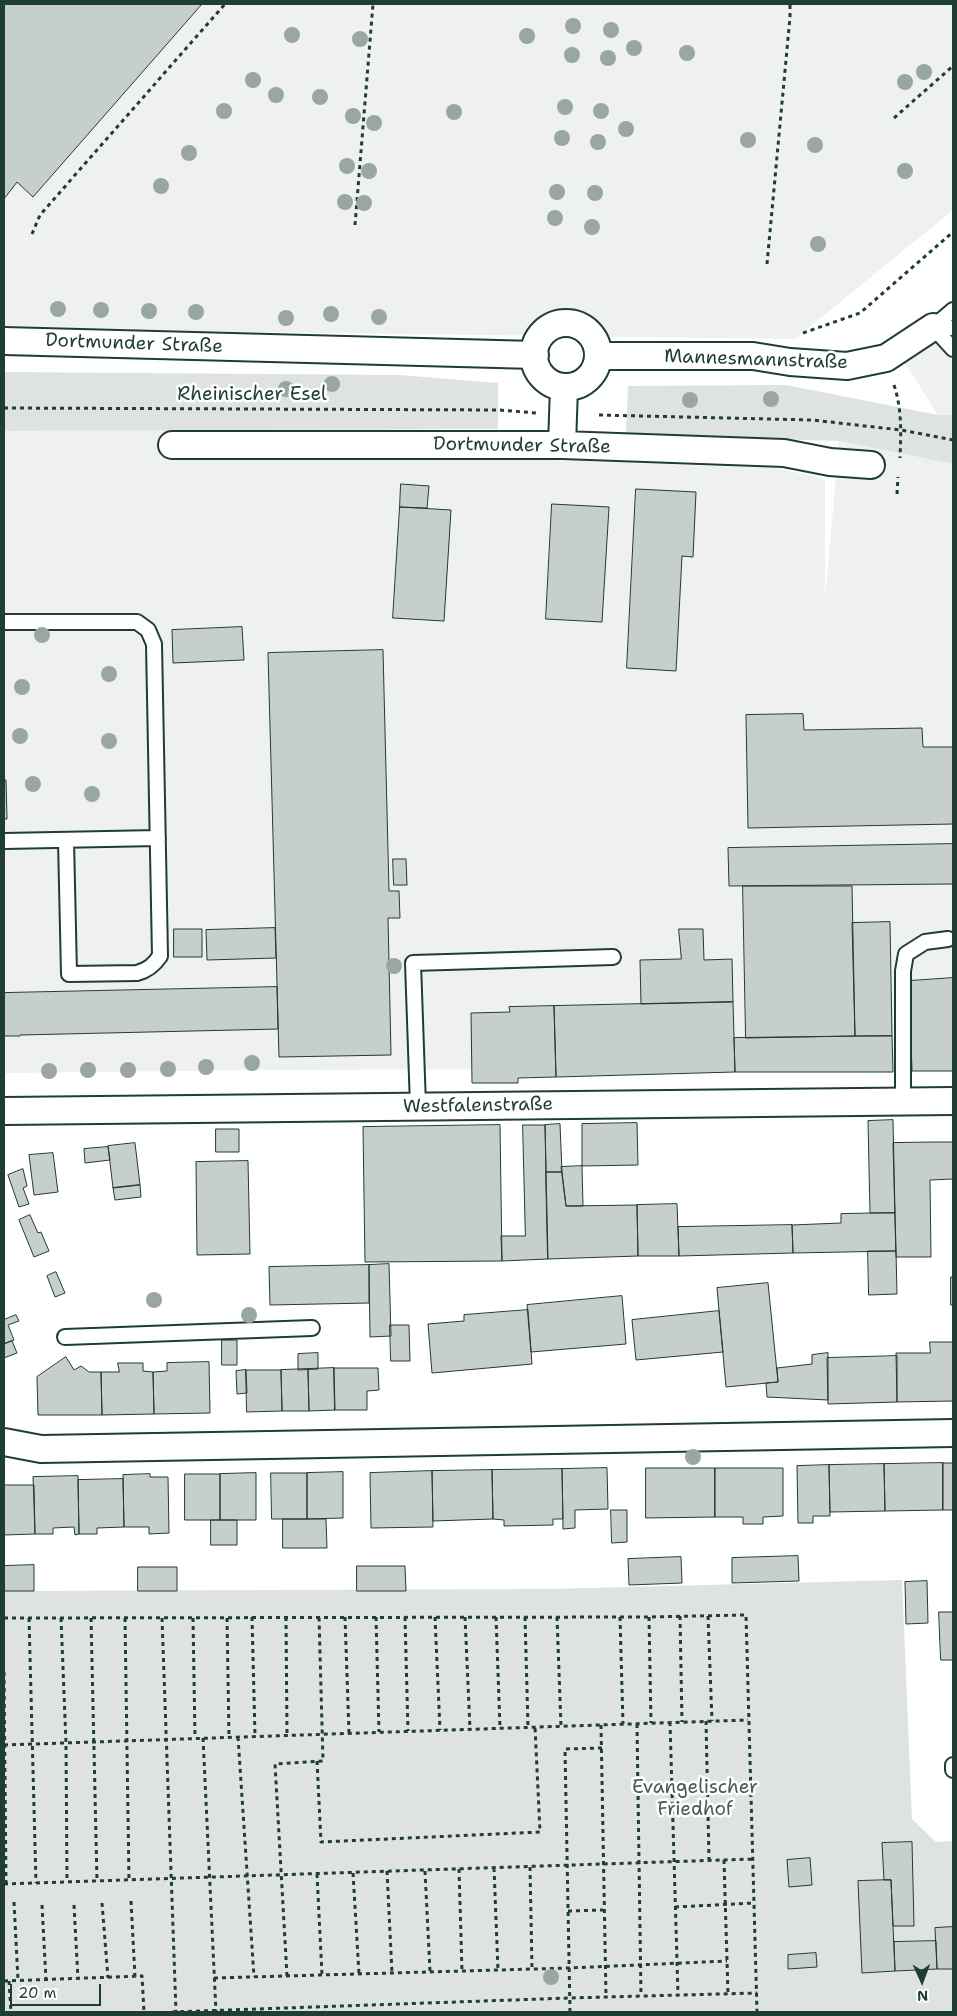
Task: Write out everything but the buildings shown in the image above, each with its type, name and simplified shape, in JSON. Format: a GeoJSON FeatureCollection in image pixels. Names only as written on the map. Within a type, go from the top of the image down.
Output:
{"type":"FeatureCollection","features":[{"type":"Feature","properties":{"kind":"street"},"geometry":{"type":"LineString","coordinates":[[568,323],[587,330],[597,347],[598,356],[595,369],[587,379],[576,385],[564,387],[554,385],[546,380],[536,364],[535,356],[536,345],[548,329],[558,324],[568,323]]}},
{"type":"Feature","properties":{"kind":"street","name":"Mannesmannstraße"},"geometry":{"type":"LineString","coordinates":[[598,356],[753,356],[790,362],[847,366],[886,358],[943,327]]}},
{"type":"Feature","properties":{"kind":"street","name":"Dortmunder Straße"},"geometry":{"type":"LineString","coordinates":[[4,340],[535,356]]}},
{"type":"Feature","properties":{"kind":"street"},"geometry":{"type":"LineString","coordinates":[[562,445],[564,387]]}},
{"type":"Feature","properties":{"kind":"street","name":"Dortmunder Straße"},"geometry":{"type":"LineString","coordinates":[[172,445],[562,445],[784,453],[830,462],[871,465]]}},
{"type":"Feature","properties":{"kind":"street","name":"Westfalenstraße"},"geometry":{"type":"LineString","coordinates":[[4,1111],[953,1100]]}},
{"type":"Feature","properties":{"kind":"street"},"geometry":{"type":"LineString","coordinates":[[4,1442],[41,1448],[953,1433]]}},
{"type":"Feature","properties":{"kind":"lane"},"geometry":{"type":"LineString","coordinates":[[953,310],[943,327],[953,349]]}},
{"type":"Feature","properties":{"kind":"lane"},"geometry":{"type":"LineString","coordinates":[[4,622],[137,622],[148,630],[154,644],[160,956],[146,970],[137,973],[69,974],[66,840]]}},
{"type":"Feature","properties":{"kind":"lane"},"geometry":{"type":"LineString","coordinates":[[4,842],[158,838]]}},
{"type":"Feature","properties":{"kind":"lane"},"geometry":{"type":"LineString","coordinates":[[903,1101],[903,971],[906,954],[925,942],[948,939]]}},
{"type":"Feature","properties":{"kind":"lane"},"geometry":{"type":"LineString","coordinates":[[418,1106],[413,962],[613,956]]}},
{"type":"Feature","properties":{"kind":"lane"},"geometry":{"type":"LineString","coordinates":[[65,1337],[312,1328]]}},
{"type":"Feature","properties":{"kind":"lane"},"geometry":{"type":"LineString","coordinates":[[953,1764],[953,1770]]}},
{"type":"Feature","properties":{"kind":"path"},"geometry":{"type":"LineString","coordinates":[[32,234],[40,215],[225,4]]}},
{"type":"Feature","properties":{"kind":"path"},"geometry":{"type":"LineString","coordinates":[[355,225],[373,4]]}},
{"type":"Feature","properties":{"kind":"path"},"geometry":{"type":"LineString","coordinates":[[767,264],[790,4]]}},
{"type":"Feature","properties":{"kind":"path"},"geometry":{"type":"LineString","coordinates":[[894,118],[953,66]]}},
{"type":"Feature","properties":{"kind":"path"},"geometry":{"type":"LineString","coordinates":[[796,335],[860,313],[953,232]]}},
{"type":"Feature","properties":{"kind":"path"},"geometry":{"type":"LineString","coordinates":[[886,358],[898,398],[901,430],[899,467]]}},
{"type":"Feature","properties":{"kind":"path","name":"Rheinischer Esel"},"geometry":{"type":"LineString","coordinates":[[4,408],[499,410]]}},
{"type":"Feature","properties":{"kind":"path"},"geometry":{"type":"LineString","coordinates":[[898,476],[898,494]]}},
{"type":"Feature","properties":{"kind":"path"},"geometry":{"type":"LineString","coordinates":[[4,1618],[649,1617],[746,1615],[757,2012]]}},
{"type":"Feature","properties":{"kind":"path"},"geometry":{"type":"LineString","coordinates":[[680,1616],[682,1722]]}},
{"type":"Feature","properties":{"kind":"path"},"geometry":{"type":"LineString","coordinates":[[708,1616],[712,1721]]}},
{"type":"Feature","properties":{"kind":"path"},"geometry":{"type":"LineString","coordinates":[[252,1617],[254,1736]]}},
{"type":"Feature","properties":{"kind":"path"},"geometry":{"type":"LineString","coordinates":[[286,1617],[288,1735]]}},
{"type":"Feature","properties":{"kind":"path"},"geometry":{"type":"LineString","coordinates":[[287,1976],[275,1764],[323,1761],[319,1617]]}},
{"type":"Feature","properties":{"kind":"path"},"geometry":{"type":"LineString","coordinates":[[346,1617],[349,1733]]}},
{"type":"Feature","properties":{"kind":"path"},"geometry":{"type":"LineString","coordinates":[[376,1617],[379,1732]]}},
{"type":"Feature","properties":{"kind":"path"},"geometry":{"type":"LineString","coordinates":[[405,1617],[408,1731]]}},
{"type":"Feature","properties":{"kind":"path"},"geometry":{"type":"LineString","coordinates":[[435,1617],[440,1730]]}},
{"type":"Feature","properties":{"kind":"path"},"geometry":{"type":"LineString","coordinates":[[465,1617],[470,1729]]}},
{"type":"Feature","properties":{"kind":"path"},"geometry":{"type":"LineString","coordinates":[[496,1617],[500,1728]]}},
{"type":"Feature","properties":{"kind":"path"},"geometry":{"type":"LineString","coordinates":[[525,1617],[528,1727]]}},
{"type":"Feature","properties":{"kind":"path"},"geometry":{"type":"LineString","coordinates":[[557,1617],[561,1726]]}},
{"type":"Feature","properties":{"kind":"path"},"geometry":{"type":"LineString","coordinates":[[620,1617],[623,1724]]}},
{"type":"Feature","properties":{"kind":"path"},"geometry":{"type":"LineString","coordinates":[[649,1617],[651,1723]]}},
{"type":"Feature","properties":{"kind":"path"},"geometry":{"type":"LineString","coordinates":[[29,1618],[36,1883]]}},
{"type":"Feature","properties":{"kind":"path"},"geometry":{"type":"LineString","coordinates":[[61,1618],[66,1743],[67,1882]]}},
{"type":"Feature","properties":{"kind":"path"},"geometry":{"type":"LineString","coordinates":[[91,1618],[97,1881]]}},
{"type":"Feature","properties":{"kind":"path"},"geometry":{"type":"LineString","coordinates":[[125,1618],[129,1880]]}},
{"type":"Feature","properties":{"kind":"path"},"geometry":{"type":"LineString","coordinates":[[162,1618],[176,2012]]}},
{"type":"Feature","properties":{"kind":"path"},"geometry":{"type":"LineString","coordinates":[[193,1618],[195,1738]]}},
{"type":"Feature","properties":{"kind":"path"},"geometry":{"type":"LineString","coordinates":[[227,1618],[229,1737]]}},
{"type":"Feature","properties":{"kind":"path"},"geometry":{"type":"LineString","coordinates":[[4,1672],[5,1884],[752,1859]]}},
{"type":"Feature","properties":{"kind":"path"},"geometry":{"type":"LineString","coordinates":[[4,1745],[748,1720]]}},
{"type":"Feature","properties":{"kind":"path"},"geometry":{"type":"LineString","coordinates":[[706,1721],[709,1860]]}},
{"type":"Feature","properties":{"kind":"path"},"geometry":{"type":"LineString","coordinates":[[670,1722],[678,1995]]}},
{"type":"Feature","properties":{"kind":"path"},"geometry":{"type":"LineString","coordinates":[[637,1724],[641,1996]]}},
{"type":"Feature","properties":{"kind":"path"},"geometry":{"type":"LineString","coordinates":[[601,1725],[606,1997]]}},
{"type":"Feature","properties":{"kind":"path"},"geometry":{"type":"LineString","coordinates":[[317,1761],[321,1842],[540,1832],[535,1727]]}},
{"type":"Feature","properties":{"kind":"path"},"geometry":{"type":"LineString","coordinates":[[238,1737],[254,1976]]}},
{"type":"Feature","properties":{"kind":"path"},"geometry":{"type":"LineString","coordinates":[[203,1738],[216,2011]]}},
{"type":"Feature","properties":{"kind":"path"},"geometry":{"type":"LineString","coordinates":[[570,2012],[564,1749],[602,1748]]}},
{"type":"Feature","properties":{"kind":"path"},"geometry":{"type":"LineString","coordinates":[[724,1860],[728,1994]]}},
{"type":"Feature","properties":{"kind":"path"},"geometry":{"type":"LineString","coordinates":[[530,1867],[532,1969]]}},
{"type":"Feature","properties":{"kind":"path"},"geometry":{"type":"LineString","coordinates":[[494,1868],[498,1970]]}},
{"type":"Feature","properties":{"kind":"path"},"geometry":{"type":"LineString","coordinates":[[458,1870],[462,1971]]}},
{"type":"Feature","properties":{"kind":"path"},"geometry":{"type":"LineString","coordinates":[[425,1871],[430,1971]]}},
{"type":"Feature","properties":{"kind":"path"},"geometry":{"type":"LineString","coordinates":[[387,1872],[392,1973]]}},
{"type":"Feature","properties":{"kind":"path"},"geometry":{"type":"LineString","coordinates":[[353,1873],[359,1974]]}},
{"type":"Feature","properties":{"kind":"path"},"geometry":{"type":"LineString","coordinates":[[317,1874],[322,1975]]}},
{"type":"Feature","properties":{"kind":"path"},"geometry":{"type":"LineString","coordinates":[[131,1901],[135,1977]]}},
{"type":"Feature","properties":{"kind":"path"},"geometry":{"type":"LineString","coordinates":[[14,1902],[18,1980]]}},
{"type":"Feature","properties":{"kind":"path"},"geometry":{"type":"LineString","coordinates":[[102,1903],[108,1978]]}},
{"type":"Feature","properties":{"kind":"path"},"geometry":{"type":"LineString","coordinates":[[675,1906],[754,1903]]}},
{"type":"Feature","properties":{"kind":"path"},"geometry":{"type":"LineString","coordinates":[[42,1905],[46,1980]]}},
{"type":"Feature","properties":{"kind":"path"},"geometry":{"type":"LineString","coordinates":[[74,1905],[78,1979]]}},
{"type":"Feature","properties":{"kind":"path"},"geometry":{"type":"LineString","coordinates":[[568,1911],[603,1910]]}},
{"type":"Feature","properties":{"kind":"path"},"geometry":{"type":"LineString","coordinates":[[214,1978],[569,1968],[727,1961]]}},
{"type":"Feature","properties":{"kind":"path"},"geometry":{"type":"LineString","coordinates":[[4,1981],[142,1976],[144,2012]]}},
{"type":"Feature","properties":{"kind":"path"},"geometry":{"type":"LineString","coordinates":[[9,1980],[11,2012]]}},
{"type":"Feature","properties":{"kind":"path"},"geometry":{"type":"LineString","coordinates":[[172,2012],[570,1998],[756,1994]]}},
{"type":"Feature","properties":{"kind":"shaded area"},"geometry":{"type":"Polygon","coordinates":[[[4,4],[953,4],[953,210],[795,339],[4,329],[4,4]]]}},
{"type":"Feature","properties":{"kind":"shaded area"},"geometry":{"type":"Polygon","coordinates":[[[953,323],[953,415],[938,415],[905,363],[953,323]]]}},
{"type":"Feature","properties":{"kind":"shaded area"},"geometry":{"type":"Polygon","coordinates":[[[390,428],[389,454],[777,468],[825,479],[825,599],[839,441],[953,464],[953,1068],[270,1070],[4,1073],[4,431],[390,428]]]}},
{"type":"Feature","properties":{"kind":"green space"},"geometry":{"type":"Polygon","coordinates":[[[4,372],[400,375],[498,383],[498,429],[4,431],[4,372]]]}},
{"type":"Feature","properties":{"kind":"green space"},"geometry":{"type":"Polygon","coordinates":[[[786,385],[938,415],[953,415],[953,464],[839,441],[626,435],[628,386],[786,385]]]}},
{"type":"Feature","properties":{"kind":"green space","name":"Evangelischer Friedhof"},"geometry":{"type":"Polygon","coordinates":[[[902,1580],[912,1819],[936,1842],[953,1841],[953,2012],[4,2012],[4,1591],[549,1589],[902,1580]]]}}]}
